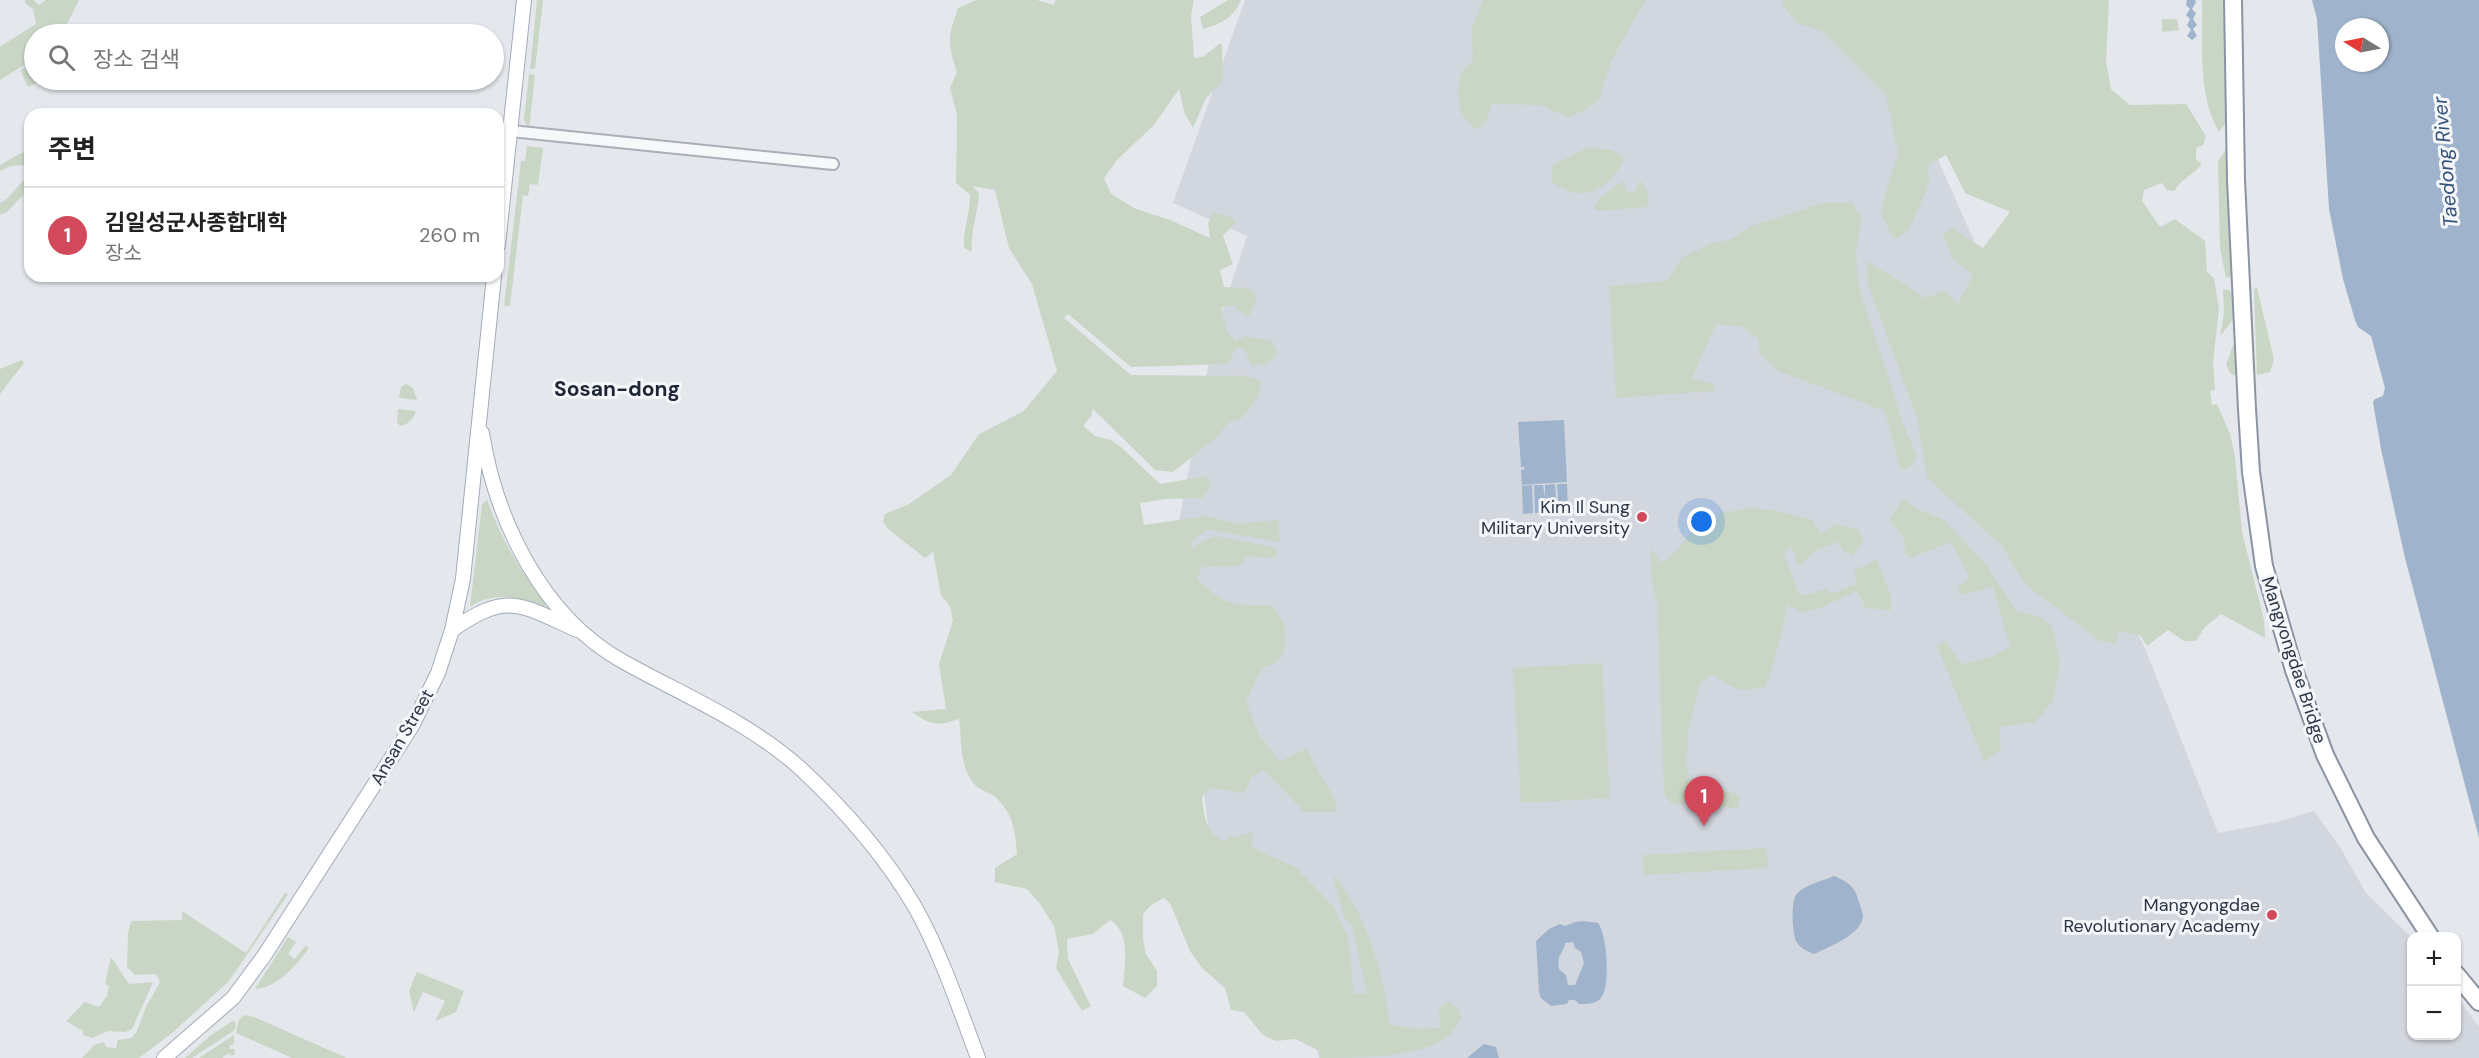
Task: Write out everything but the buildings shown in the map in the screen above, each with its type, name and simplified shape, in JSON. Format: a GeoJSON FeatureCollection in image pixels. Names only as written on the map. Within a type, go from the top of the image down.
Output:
{"type":"FeatureCollection","features":[{"type":"Feature","properties":{"kind":"highway","name":"Mangyongdae Bridge"},"geometry":{"type":"LineString","coordinates":[[2233,0],[2236,180],[2251,472],[2264,566],[2284,641],[2305,703],[2343,794],[2375,854],[2427,932]]}},
{"type":"Feature","properties":{"kind":"highway"},"geometry":{"type":"LineString","coordinates":[[2461,979],[2478,1001]]}},
{"type":"Feature","properties":{"kind":"main road"},"geometry":{"type":"LineString","coordinates":[[504,192],[524,0]]}},
{"type":"Feature","properties":{"kind":"main road","name":"Ansan Street"},"geometry":{"type":"LineString","coordinates":[[164,1058],[233,998],[264,956],[412,726],[438,673],[452,630],[462,579],[494,282]]}},
{"type":"Feature","properties":{"kind":"main road"},"geometry":{"type":"LineString","coordinates":[[480,414],[485,451],[511,531],[531,570],[579,631]]}},
{"type":"Feature","properties":{"kind":"main road"},"geometry":{"type":"LineString","coordinates":[[452,630],[490,607],[504,605],[528,608],[579,631],[621,660],[764,741],[798,766],[831,798],[892,873],[916,909],[978,1058]]}},
{"type":"Feature","properties":{"kind":"street"},"geometry":{"type":"LineString","coordinates":[[511,131],[833,165]]}},
{"type":"Feature","properties":{"kind":"shaded area","name":"Kim Il Sung Military University"},"geometry":{"type":"Polygon","coordinates":[[[1245,0],[1879,0],[1906,88],[1975,243],[1990,321],[2146,651],[2218,833],[2277,822],[2314,811],[2340,847],[2366,893],[2407,933],[2407,1040],[2461,1040],[2461,1002],[2479,1027],[2479,1058],[1319,1058],[1313,1035],[1210,843],[1175,543],[1214,336],[1247,236],[1173,203],[1245,0]]]}},
{"type":"Feature","properties":{"kind":"green space"},"geometry":{"type":"Polygon","coordinates":[[[25,0],[34,0],[39,5],[46,0],[79,0],[67,24],[36,24],[33,9],[25,3],[25,0]]]}},
{"type":"Feature","properties":{"kind":"green space"},"geometry":{"type":"Polygon","coordinates":[[[537,0],[543,0],[535,69],[530,69],[537,0]]]}},
{"type":"Feature","properties":{"kind":"green space"},"geometry":{"type":"Polygon","coordinates":[[[976,0],[1037,0],[1054,5],[1056,0],[1194,0],[1191,16],[1194,58],[1203,57],[1222,44],[1223,81],[1206,98],[1193,128],[1185,114],[1179,89],[1154,125],[1117,160],[1104,178],[1111,194],[1136,209],[1170,220],[1210,238],[1208,223],[1213,212],[1236,221],[1223,236],[1233,264],[1220,270],[1224,287],[1246,288],[1254,292],[1256,302],[1248,317],[1234,305],[1221,307],[1227,331],[1236,341],[1246,336],[1271,341],[1278,353],[1269,363],[1251,366],[1245,349],[1235,349],[1228,364],[1131,367],[1068,314],[1064,318],[1131,375],[1246,376],[1262,381],[1257,398],[1242,418],[1228,423],[1217,437],[1173,472],[1155,470],[1093,409],[1091,416],[1083,426],[1095,436],[1111,440],[1122,448],[1160,484],[1207,476],[1211,487],[1202,498],[1166,499],[1140,503],[1144,525],[1207,516],[1238,524],[1278,520],[1280,541],[1278,542],[1207,529],[1191,543],[1193,548],[1216,536],[1277,548],[1276,558],[1247,556],[1239,566],[1202,567],[1197,578],[1223,599],[1238,604],[1271,605],[1280,617],[1286,635],[1282,655],[1258,675],[1246,702],[1259,734],[1280,761],[1306,749],[1336,801],[1337,807],[1335,812],[1304,812],[1264,770],[1252,776],[1244,793],[1211,788],[1202,797],[1206,822],[1212,833],[1223,841],[1228,840],[1229,836],[1233,838],[1253,832],[1252,848],[1295,867],[1333,906],[1348,937],[1354,994],[1367,993],[1352,927],[1344,918],[1333,875],[1354,905],[1372,945],[1384,987],[1389,1024],[1413,1029],[1440,1028],[1439,1010],[1444,1004],[1449,1002],[1459,1010],[1461,1018],[1453,1030],[1447,1037],[1435,1044],[1404,1053],[1351,1058],[1320,1058],[1320,1051],[1295,1039],[1276,1041],[1263,1035],[1244,1012],[1231,1010],[1225,988],[1202,968],[1190,951],[1170,903],[1164,898],[1151,905],[1143,914],[1143,940],[1146,954],[1157,971],[1157,986],[1145,998],[1123,986],[1125,950],[1117,925],[1110,920],[1093,934],[1067,939],[1068,959],[1091,1006],[1082,1011],[1056,968],[1059,952],[1054,926],[1040,904],[1027,889],[995,882],[995,868],[1017,854],[1014,830],[1010,816],[1001,803],[994,796],[976,786],[969,777],[963,761],[959,718],[940,724],[929,722],[912,712],[946,709],[939,664],[953,620],[950,606],[941,595],[933,552],[925,558],[888,529],[883,522],[885,514],[909,504],[951,475],[979,434],[1024,411],[1057,371],[1032,284],[1009,248],[995,190],[972,186],[979,193],[972,252],[964,248],[970,195],[956,183],[957,115],[950,88],[957,72],[950,40],[958,8],[976,0]]]}},
{"type":"Feature","properties":{"kind":"green space"},"geometry":{"type":"Polygon","coordinates":[[[1228,0],[1241,0],[1226,19],[1203,29],[1200,17],[1228,0]]]}},
{"type":"Feature","properties":{"kind":"green space"},"geometry":{"type":"Polygon","coordinates":[[[1483,0],[1646,0],[1612,60],[1600,99],[1581,112],[1568,117],[1540,105],[1492,104],[1487,120],[1477,130],[1462,114],[1458,91],[1464,70],[1473,61],[1472,27],[1483,0]]]}},
{"type":"Feature","properties":{"kind":"green space"},"geometry":{"type":"Polygon","coordinates":[[[1783,0],[2109,0],[2106,62],[2111,89],[2130,105],[2186,104],[2206,136],[2203,145],[2196,148],[2196,160],[2201,166],[2174,191],[2167,190],[2162,183],[2144,190],[2142,201],[2160,227],[2175,219],[2205,241],[2207,272],[2214,278],[2219,309],[2213,362],[2215,390],[2210,391],[2212,405],[2217,404],[2230,434],[2235,457],[2242,532],[2264,620],[2265,638],[2221,614],[2205,627],[2196,641],[2184,641],[2168,630],[2147,646],[2140,635],[2119,631],[2116,643],[2100,641],[2026,585],[2002,546],[1927,478],[1917,418],[1868,284],[1867,261],[1926,298],[1944,291],[1958,304],[1973,275],[1953,259],[1943,235],[1952,228],[1983,248],[2010,212],[1965,193],[1946,155],[1928,165],[1929,180],[1925,194],[1908,231],[1894,239],[1880,212],[1898,153],[1886,95],[1823,32],[1798,23],[1782,4],[1783,0]]]}},
{"type":"Feature","properties":{"kind":"green space"},"geometry":{"type":"Polygon","coordinates":[[[2202,0],[2224,0],[2228,120],[2219,132],[2212,117],[2204,85],[2202,0]]]}},
{"type":"Feature","properties":{"kind":"green space"},"geometry":{"type":"Polygon","coordinates":[[[2162,19],[2177,19],[2179,30],[2162,32],[2162,19]]]}},
{"type":"Feature","properties":{"kind":"green space"},"geometry":{"type":"Polygon","coordinates":[[[24,32],[24,65],[0,80],[0,44],[1,46],[24,32]]]}},
{"type":"Feature","properties":{"kind":"green space"},"geometry":{"type":"Polygon","coordinates":[[[529,74],[535,75],[529,129],[524,120],[529,74]]]}},
{"type":"Feature","properties":{"kind":"green space"},"geometry":{"type":"Polygon","coordinates":[[[527,146],[543,148],[538,185],[530,184],[528,196],[523,195],[510,306],[504,306],[521,161],[525,161],[527,146]]]}},
{"type":"Feature","properties":{"kind":"green space"},"geometry":{"type":"Polygon","coordinates":[[[1589,147],[1611,150],[1625,158],[1619,169],[1603,185],[1585,193],[1563,189],[1552,182],[1552,165],[1589,147]]]}},
{"type":"Feature","properties":{"kind":"green space"},"geometry":{"type":"Polygon","coordinates":[[[2227,148],[2233,270],[2232,276],[2226,278],[2220,248],[2218,161],[2227,148]]]}},
{"type":"Feature","properties":{"kind":"green space"},"geometry":{"type":"Polygon","coordinates":[[[24,153],[24,165],[11,166],[0,171],[0,165],[24,153]]]}},
{"type":"Feature","properties":{"kind":"green space"},"geometry":{"type":"Polygon","coordinates":[[[24,181],[24,194],[7,212],[0,215],[0,203],[8,198],[24,181]]]}},
{"type":"Feature","properties":{"kind":"green space"},"geometry":{"type":"Polygon","coordinates":[[[1623,181],[1626,191],[1634,193],[1641,181],[1648,193],[1647,207],[1601,211],[1594,209],[1599,198],[1623,181]]]}},
{"type":"Feature","properties":{"kind":"green space"},"geometry":{"type":"Polygon","coordinates":[[[1823,203],[1852,203],[1862,218],[1856,249],[1858,284],[1903,424],[1917,456],[1912,465],[1901,471],[1885,411],[1778,371],[1760,354],[1758,339],[1743,327],[1716,324],[1692,378],[1715,385],[1713,391],[1616,398],[1609,286],[1667,281],[1682,257],[1710,244],[1732,239],[1752,226],[1823,203]]]}},
{"type":"Feature","properties":{"kind":"green space"},"geometry":{"type":"Polygon","coordinates":[[[2257,288],[2274,359],[2270,372],[2257,375],[2254,289],[2257,288]]]}},
{"type":"Feature","properties":{"kind":"green space"},"geometry":{"type":"Polygon","coordinates":[[[2223,290],[2229,290],[2233,295],[2233,320],[2220,336],[2224,313],[2223,290]]]}},
{"type":"Feature","properties":{"kind":"green space"},"geometry":{"type":"Polygon","coordinates":[[[2233,345],[2235,346],[2235,376],[2230,373],[2226,365],[2233,345]]]}},
{"type":"Feature","properties":{"kind":"green space"},"geometry":{"type":"Polygon","coordinates":[[[22,360],[24,363],[0,394],[0,369],[22,360]]]}},
{"type":"Feature","properties":{"kind":"green space"},"geometry":{"type":"Polygon","coordinates":[[[406,384],[413,388],[417,400],[399,398],[401,387],[406,384]]]}},
{"type":"Feature","properties":{"kind":"green space"},"geometry":{"type":"Polygon","coordinates":[[[398,409],[416,411],[410,421],[400,426],[397,422],[398,409]]]}},
{"type":"Feature","properties":{"kind":"green space"},"geometry":{"type":"Polygon","coordinates":[[[1903,498],[1915,508],[1944,520],[1985,563],[2016,611],[2040,617],[2052,626],[2060,663],[2053,701],[2035,722],[1999,727],[2001,749],[1984,761],[1937,646],[1945,641],[1961,664],[1989,658],[2010,647],[1993,587],[1960,595],[1957,587],[1970,578],[1951,542],[1910,558],[1905,552],[1904,538],[1890,520],[1903,498]]]}},
{"type":"Feature","properties":{"kind":"green space"},"geometry":{"type":"Polygon","coordinates":[[[487,500],[505,542],[519,567],[546,604],[544,607],[516,598],[497,597],[470,607],[482,504],[487,500]]]}},
{"type":"Feature","properties":{"kind":"green space"},"geometry":{"type":"Polygon","coordinates":[[[1750,508],[1772,510],[1813,520],[1820,533],[1837,524],[1859,530],[1863,542],[1853,556],[1844,552],[1838,542],[1816,550],[1798,567],[1792,547],[1783,552],[1799,594],[1807,595],[1826,589],[1830,594],[1857,584],[1854,570],[1877,560],[1891,597],[1891,610],[1866,608],[1857,591],[1815,610],[1801,612],[1787,604],[1783,630],[1766,686],[1749,690],[1738,689],[1712,675],[1700,683],[1688,731],[1687,763],[1692,800],[1687,804],[1671,803],[1665,795],[1657,603],[1651,577],[1651,548],[1661,563],[1678,550],[1694,528],[1722,513],[1750,508]]]}},
{"type":"Feature","properties":{"kind":"green space"},"geometry":{"type":"Polygon","coordinates":[[[1602,663],[1610,798],[1521,803],[1513,668],[1602,663]]]}},
{"type":"Feature","properties":{"kind":"green space"},"geometry":{"type":"Polygon","coordinates":[[[1706,789],[1727,791],[1741,796],[1737,808],[1707,806],[1706,789]]]}},
{"type":"Feature","properties":{"kind":"green space"},"geometry":{"type":"Polygon","coordinates":[[[1767,848],[1768,868],[1644,875],[1643,855],[1767,848]]]}},
{"type":"Feature","properties":{"kind":"green space"},"geometry":{"type":"Polygon","coordinates":[[[285,893],[288,894],[229,981],[172,1033],[139,1058],[82,1058],[94,1045],[104,1042],[106,1047],[116,1048],[118,1040],[131,1038],[136,1033],[146,1007],[160,982],[156,974],[135,975],[127,967],[128,934],[131,921],[182,920],[182,911],[246,953],[285,893]]]}},
{"type":"Feature","properties":{"kind":"green space"},"geometry":{"type":"Polygon","coordinates":[[[288,937],[296,942],[288,954],[295,959],[305,946],[309,948],[279,980],[263,988],[255,989],[288,937]]]}},
{"type":"Feature","properties":{"kind":"green space"},"geometry":{"type":"Polygon","coordinates":[[[111,957],[129,984],[153,982],[132,1029],[125,1032],[108,1031],[92,1038],[83,1035],[83,1031],[66,1021],[85,1002],[99,1007],[107,996],[109,986],[105,984],[111,957]]]}},
{"type":"Feature","properties":{"kind":"green space"},"geometry":{"type":"Polygon","coordinates":[[[417,972],[464,991],[456,1012],[435,1021],[445,1001],[423,992],[414,1012],[409,991],[417,972]]]}},
{"type":"Feature","properties":{"kind":"green space"},"geometry":{"type":"Polygon","coordinates":[[[244,1015],[254,1017],[347,1058],[292,1058],[236,1033],[239,1020],[244,1015]]]}},
{"type":"Feature","properties":{"kind":"green space"},"geometry":{"type":"Polygon","coordinates":[[[234,1020],[236,1028],[232,1032],[192,1058],[185,1058],[211,1035],[234,1020]]]}},
{"type":"Feature","properties":{"kind":"green space"},"geometry":{"type":"Polygon","coordinates":[[[234,1035],[234,1044],[229,1046],[230,1049],[234,1049],[235,1054],[232,1056],[229,1053],[222,1058],[199,1058],[234,1035]]]}},
{"type":"Feature","properties":{"kind":"water"},"geometry":{"type":"Polygon","coordinates":[[[2187,0],[2196,2],[2192,9],[2196,13],[2193,19],[2197,25],[2193,29],[2197,36],[2192,40],[2187,36],[2191,30],[2187,25],[2190,19],[2186,15],[2190,9],[2186,5],[2187,0]]]}},
{"type":"Feature","properties":{"kind":"water","name":"Taedong River"},"geometry":{"type":"Polygon","coordinates":[[[2312,0],[2479,0],[2479,838],[2405,558],[2381,449],[2373,402],[2383,396],[2385,388],[2371,336],[2358,327],[2355,320],[2343,279],[2329,209],[2317,19],[2312,0]]]}},
{"type":"Feature","properties":{"kind":"water"},"geometry":{"type":"Polygon","coordinates":[[[1564,420],[1567,482],[1522,485],[1521,470],[1525,469],[1521,467],[1518,422],[1564,420]]]}},
{"type":"Feature","properties":{"kind":"water"},"geometry":{"type":"Polygon","coordinates":[[[1555,484],[1557,512],[1535,513],[1534,485],[1543,485],[1545,498],[1545,485],[1555,484]]]}},
{"type":"Feature","properties":{"kind":"water"},"geometry":{"type":"Polygon","coordinates":[[[1557,484],[1567,484],[1568,511],[1559,512],[1557,484]]]}},
{"type":"Feature","properties":{"kind":"water"},"geometry":{"type":"Polygon","coordinates":[[[1532,485],[1533,513],[1523,514],[1522,486],[1532,485]]]}},
{"type":"Feature","properties":{"kind":"water"},"geometry":{"type":"Polygon","coordinates":[[[1834,876],[1853,888],[1863,916],[1857,929],[1851,934],[1815,954],[1804,949],[1796,941],[1793,918],[1794,899],[1803,889],[1834,876]]]}},
{"type":"Feature","properties":{"kind":"water"},"geometry":{"type":"Polygon","coordinates":[[[1575,922],[1598,923],[1601,929],[1607,960],[1604,992],[1601,998],[1594,1003],[1579,1004],[1575,1000],[1569,1000],[1567,1004],[1551,1006],[1541,998],[1539,992],[1536,941],[1549,929],[1560,924],[1565,926],[1575,922]],[[1573,942],[1565,943],[1559,957],[1559,969],[1566,975],[1568,985],[1575,985],[1584,963],[1581,952],[1575,948],[1573,942]]]}},
{"type":"Feature","properties":{"kind":"water"},"geometry":{"type":"Polygon","coordinates":[[[1484,1044],[1496,1047],[1499,1058],[1467,1058],[1484,1044]]]}},
{"type":"Feature","properties":{"kind":"place","name":"Kim Il Sung Military University"},"geometry":{"type":"Point","coordinates":[1642,517]}},
{"type":"Feature","properties":{"kind":"place","name":"김일성군사종합대학"},"geometry":{"type":"Point","coordinates":[1704,826]}},
{"type":"Feature","properties":{"kind":"place","name":"Mangyongdae Revolutionary Academy"},"geometry":{"type":"Point","coordinates":[2272,915]}},
{"type":"Feature","properties":{"kind":"district","name":"Sosan-dong"},"geometry":{"type":"Point","coordinates":[617,389]}}]}
